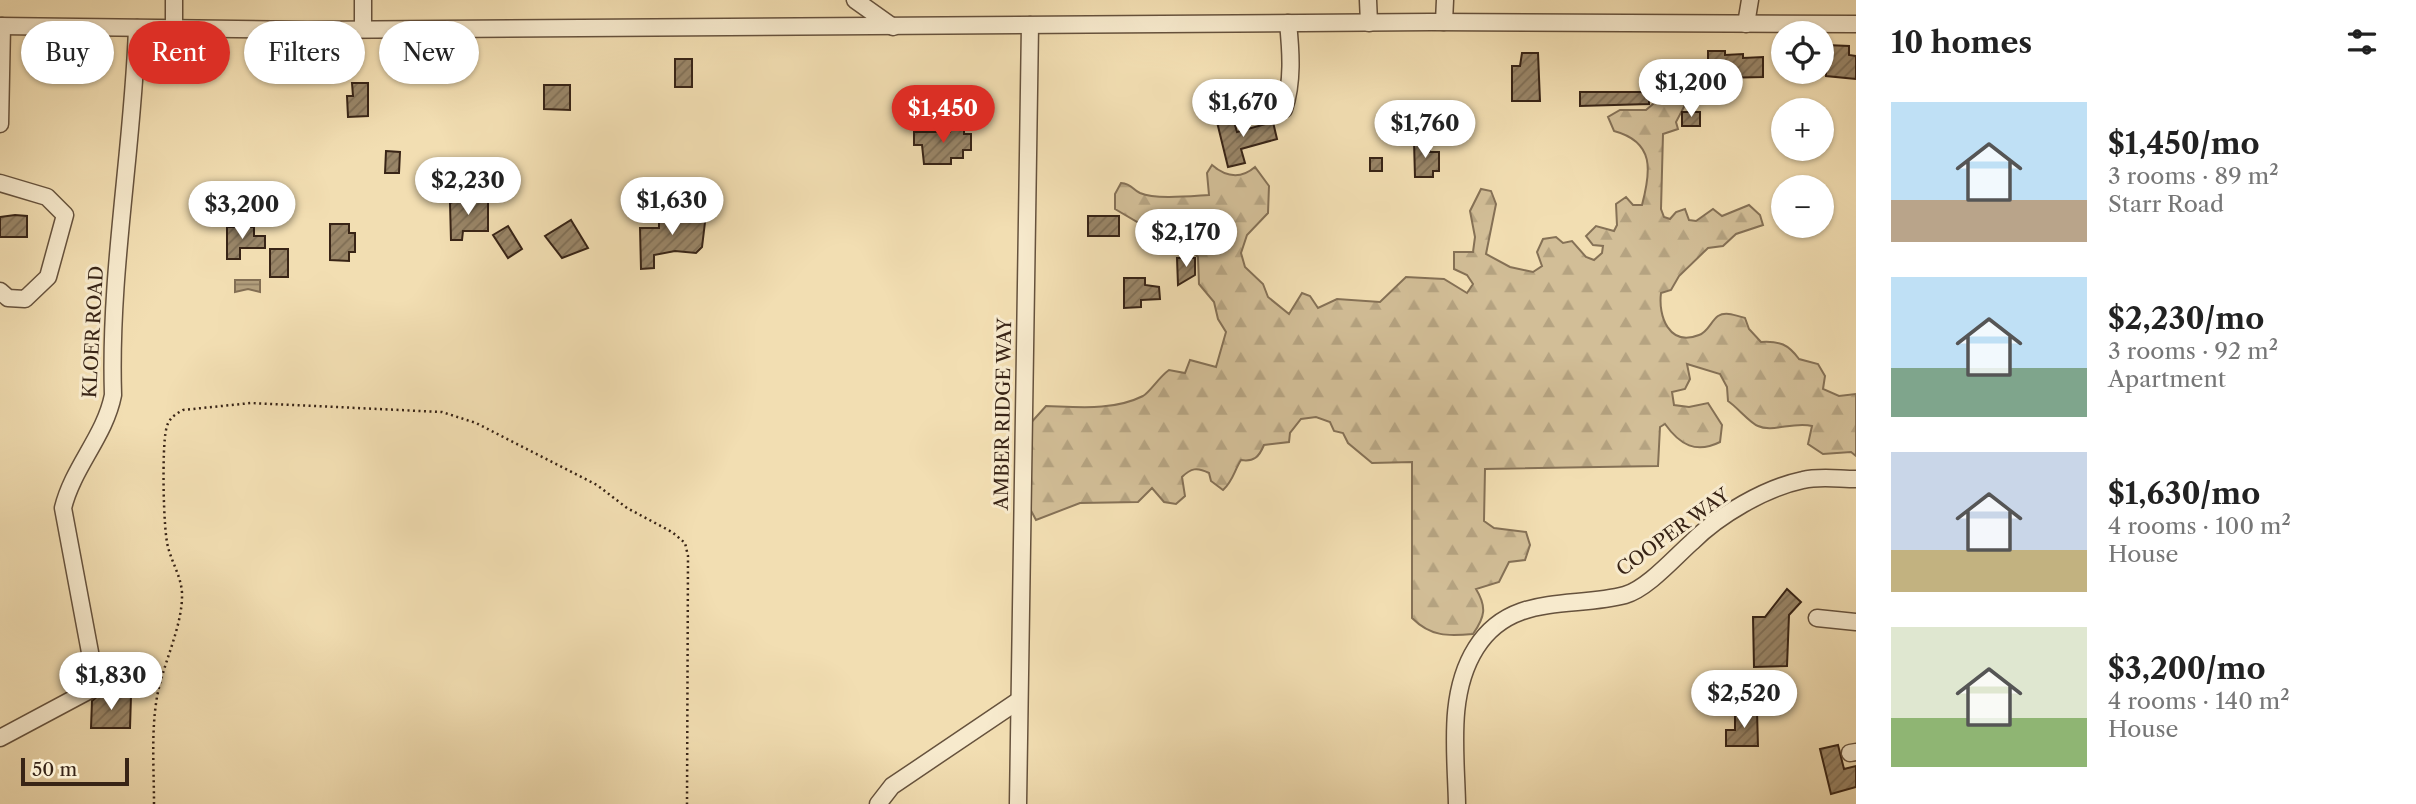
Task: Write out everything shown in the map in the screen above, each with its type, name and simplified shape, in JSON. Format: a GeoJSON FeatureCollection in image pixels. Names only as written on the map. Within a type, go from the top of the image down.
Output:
{"type":"FeatureCollection","features":[{"type":"Feature","properties":{"kind":"street"},"geometry":{"type":"LineString","coordinates":[[174,0],[174,21]]}},
{"type":"Feature","properties":{"kind":"street"},"geometry":{"type":"LineString","coordinates":[[363,0],[363,21]]}},
{"type":"Feature","properties":{"kind":"street"},"geometry":{"type":"LineString","coordinates":[[855,0],[892,27]]}},
{"type":"Feature","properties":{"kind":"street"},"geometry":{"type":"LineString","coordinates":[[1368,0],[1369,23]]}},
{"type":"Feature","properties":{"kind":"street"},"geometry":{"type":"LineString","coordinates":[[1444,22],[1446,0]]}},
{"type":"Feature","properties":{"kind":"street"},"geometry":{"type":"LineString","coordinates":[[1746,24],[1750,0]]}},
{"type":"Feature","properties":{"kind":"street"},"geometry":{"type":"LineString","coordinates":[[365,29],[1444,22],[1856,24]]}},
{"type":"Feature","properties":{"kind":"street"},"geometry":{"type":"LineString","coordinates":[[1252,110],[1284,109],[1289,94],[1288,23]]}},
{"type":"Feature","properties":{"kind":"street","name":"AMBER RIDGE WAY"},"geometry":{"type":"LineString","coordinates":[[1018,804],[1030,25]]}},
{"type":"Feature","properties":{"kind":"street"},"geometry":{"type":"LineString","coordinates":[[0,124],[1,26],[128,28]]}},
{"type":"Feature","properties":{"kind":"street","name":"KLOER ROAD"},"geometry":{"type":"LineString","coordinates":[[0,738],[90,690],[95,679],[63,508],[71,485],[110,413],[121,197],[134,84]]}},
{"type":"Feature","properties":{"kind":"street"},"geometry":{"type":"LineString","coordinates":[[0,183],[47,197],[65,215],[48,277],[25,299],[8,298],[0,291]]}},
{"type":"Feature","properties":{"kind":"street","name":"COOPER WAY"},"geometry":{"type":"LineString","coordinates":[[1457,804],[1455,721],[1461,678],[1476,646],[1503,620],[1538,605],[1628,594],[1660,572],[1698,536],[1742,506],[1803,480],[1856,479]]}},
{"type":"Feature","properties":{"kind":"street"},"geometry":{"type":"LineString","coordinates":[[1817,618],[1856,622]]}},
{"type":"Feature","properties":{"kind":"street"},"geometry":{"type":"LineString","coordinates":[[878,804],[892,786],[1018,701]]}},
{"type":"Feature","properties":{"kind":"path"},"geometry":{"type":"LineString","coordinates":[[154,804],[157,699],[167,653],[179,625],[182,595],[179,576],[168,547],[165,519],[166,429],[173,415],[183,410],[251,403],[442,412],[475,422],[597,485],[627,508],[672,531],[685,543],[688,556],[687,804]]}},
{"type":"Feature","properties":{"kind":"green space"},"geometry":{"type":"Polygon","coordinates":[[[1660,98],[1687,101],[1676,122],[1678,129],[1663,134],[1661,209],[1664,217],[1670,219],[1676,212],[1685,209],[1689,220],[1696,221],[1713,209],[1722,216],[1749,205],[1760,215],[1763,225],[1736,234],[1723,246],[1708,248],[1679,276],[1671,290],[1661,293],[1664,320],[1673,333],[1689,338],[1702,334],[1718,316],[1735,315],[1745,318],[1749,329],[1761,342],[1783,344],[1799,359],[1818,364],[1825,376],[1823,389],[1839,396],[1856,394],[1856,456],[1851,452],[1823,454],[1808,444],[1812,426],[1764,428],[1755,424],[1728,401],[1727,387],[1720,374],[1687,364],[1690,379],[1685,389],[1672,392],[1674,405],[1689,407],[1708,403],[1722,425],[1720,442],[1703,447],[1689,445],[1665,424],[1660,427],[1658,466],[1485,469],[1484,521],[1494,528],[1526,532],[1530,545],[1525,560],[1509,562],[1499,582],[1476,589],[1482,601],[1483,612],[1473,634],[1440,634],[1426,629],[1412,618],[1412,462],[1372,463],[1348,443],[1343,433],[1334,431],[1330,422],[1316,417],[1301,419],[1290,433],[1289,442],[1264,445],[1255,458],[1241,460],[1223,490],[1211,481],[1209,473],[1194,469],[1182,477],[1185,496],[1176,504],[1164,502],[1152,488],[1138,502],[1080,503],[1036,520],[1027,503],[1028,426],[1046,406],[1095,407],[1120,404],[1143,396],[1169,370],[1185,373],[1190,360],[1216,367],[1226,332],[1218,319],[1214,302],[1199,284],[1198,257],[1183,241],[1181,228],[1169,221],[1156,228],[1139,223],[1115,209],[1115,194],[1121,183],[1147,195],[1209,195],[1207,173],[1212,165],[1234,175],[1255,167],[1269,186],[1268,213],[1247,235],[1241,253],[1245,267],[1263,284],[1268,297],[1289,314],[1302,293],[1310,296],[1318,308],[1337,299],[1380,302],[1406,277],[1444,279],[1467,293],[1473,284],[1467,275],[1454,269],[1454,252],[1473,252],[1475,237],[1470,211],[1481,189],[1491,191],[1496,204],[1486,254],[1510,267],[1533,272],[1542,266],[1537,252],[1543,239],[1556,237],[1563,243],[1572,241],[1586,257],[1594,260],[1602,253],[1603,246],[1593,245],[1586,236],[1596,226],[1614,231],[1617,225],[1616,204],[1626,197],[1633,205],[1642,205],[1648,170],[1647,159],[1637,142],[1614,131],[1608,117],[1620,110],[1646,110],[1660,98]]]}},
{"type":"Feature","properties":{"kind":"shaded area"},"geometry":{"type":"Polygon","coordinates":[[[235,280],[260,280],[260,292],[248,289],[235,292],[235,280]]]}},
{"type":"Feature","properties":{"kind":"building"},"geometry":{"type":"Polygon","coordinates":[[[1834,45],[1849,46],[1849,55],[1856,56],[1856,79],[1834,77],[1834,45]]]}},
{"type":"Feature","properties":{"kind":"building"},"geometry":{"type":"Polygon","coordinates":[[[1708,51],[1725,51],[1725,55],[1743,54],[1743,58],[1763,57],[1763,77],[1720,78],[1721,89],[1678,84],[1678,88],[1660,87],[1660,63],[1708,65],[1708,51]]]}},
{"type":"Feature","properties":{"kind":"building"},"geometry":{"type":"Polygon","coordinates":[[[1522,53],[1538,53],[1540,101],[1512,101],[1512,66],[1520,66],[1522,53]]]}},
{"type":"Feature","properties":{"kind":"building"},"geometry":{"type":"Polygon","coordinates":[[[675,59],[692,59],[692,87],[675,87],[675,59]]]}},
{"type":"Feature","properties":{"kind":"building"},"geometry":{"type":"Polygon","coordinates":[[[368,83],[368,116],[348,117],[347,96],[353,96],[352,84],[368,83]]]}},
{"type":"Feature","properties":{"kind":"building"},"geometry":{"type":"Polygon","coordinates":[[[544,85],[570,85],[570,110],[544,109],[544,85]]]}},
{"type":"Feature","properties":{"kind":"building"},"geometry":{"type":"Polygon","coordinates":[[[1580,92],[1649,92],[1649,104],[1580,106],[1580,92]]]}},
{"type":"Feature","properties":{"kind":"building"},"geometry":{"type":"Polygon","coordinates":[[[1682,112],[1700,112],[1700,126],[1682,126],[1682,112]]]}},
{"type":"Feature","properties":{"kind":"building"},"geometry":{"type":"Polygon","coordinates":[[[1233,118],[1237,132],[1273,122],[1277,139],[1241,149],[1245,163],[1228,167],[1217,122],[1233,118]]]}},
{"type":"Feature","properties":{"kind":"building"},"geometry":{"type":"Polygon","coordinates":[[[950,128],[964,128],[964,134],[971,134],[971,150],[963,150],[963,158],[951,158],[951,164],[924,164],[922,145],[914,145],[914,132],[950,132],[950,128]]]}},
{"type":"Feature","properties":{"kind":"building"},"geometry":{"type":"Polygon","coordinates":[[[1414,141],[1430,141],[1430,152],[1439,152],[1439,171],[1433,171],[1433,177],[1415,177],[1414,141]]]}},
{"type":"Feature","properties":{"kind":"building"},"geometry":{"type":"Polygon","coordinates":[[[386,151],[400,152],[399,173],[385,173],[386,151]]]}},
{"type":"Feature","properties":{"kind":"building"},"geometry":{"type":"Polygon","coordinates":[[[1370,158],[1382,158],[1382,171],[1370,171],[1370,158]]]}},
{"type":"Feature","properties":{"kind":"building"},"geometry":{"type":"Polygon","coordinates":[[[460,195],[471,196],[471,201],[488,201],[488,231],[463,231],[462,240],[451,240],[450,203],[460,199],[460,195]]]}},
{"type":"Feature","properties":{"kind":"building"},"geometry":{"type":"Polygon","coordinates":[[[706,214],[702,247],[696,253],[675,251],[654,255],[654,268],[641,269],[640,228],[659,228],[659,215],[706,214]]]}},
{"type":"Feature","properties":{"kind":"building"},"geometry":{"type":"Polygon","coordinates":[[[27,216],[27,237],[0,237],[0,217],[27,216]]]}},
{"type":"Feature","properties":{"kind":"building"},"geometry":{"type":"Polygon","coordinates":[[[1088,216],[1119,216],[1119,236],[1088,236],[1088,216]]]}},
{"type":"Feature","properties":{"kind":"building"},"geometry":{"type":"Polygon","coordinates":[[[571,220],[588,248],[562,258],[545,236],[571,220]]]}},
{"type":"Feature","properties":{"kind":"building"},"geometry":{"type":"Polygon","coordinates":[[[330,224],[349,224],[349,233],[355,233],[355,252],[349,252],[349,261],[330,260],[330,224]]]}},
{"type":"Feature","properties":{"kind":"building"},"geometry":{"type":"Polygon","coordinates":[[[508,226],[522,249],[508,258],[493,235],[508,226]]]}},
{"type":"Feature","properties":{"kind":"building"},"geometry":{"type":"Polygon","coordinates":[[[227,227],[254,227],[254,236],[265,236],[265,248],[240,248],[240,259],[227,259],[227,227]]]}},
{"type":"Feature","properties":{"kind":"building"},"geometry":{"type":"Polygon","coordinates":[[[270,249],[288,249],[288,277],[270,277],[270,249]]]}},
{"type":"Feature","properties":{"kind":"building"},"geometry":{"type":"Polygon","coordinates":[[[1177,258],[1195,258],[1195,275],[1178,285],[1177,258]]]}},
{"type":"Feature","properties":{"kind":"building"},"geometry":{"type":"Polygon","coordinates":[[[1124,278],[1145,278],[1145,285],[1159,287],[1160,299],[1141,300],[1141,307],[1124,308],[1124,278]]]}},
{"type":"Feature","properties":{"kind":"building"},"geometry":{"type":"Polygon","coordinates":[[[1787,589],[1801,602],[1789,615],[1787,666],[1754,667],[1753,617],[1765,617],[1787,589]]]}},
{"type":"Feature","properties":{"kind":"building"},"geometry":{"type":"Polygon","coordinates":[[[99,695],[131,696],[130,728],[91,728],[92,701],[99,695]]]}},
{"type":"Feature","properties":{"kind":"building"},"geometry":{"type":"Polygon","coordinates":[[[1735,711],[1757,711],[1758,746],[1726,746],[1726,730],[1735,730],[1735,711]]]}},
{"type":"Feature","properties":{"kind":"building"},"geometry":{"type":"Polygon","coordinates":[[[1838,745],[1844,769],[1856,766],[1856,787],[1831,794],[1820,749],[1838,745]]]}}]}
